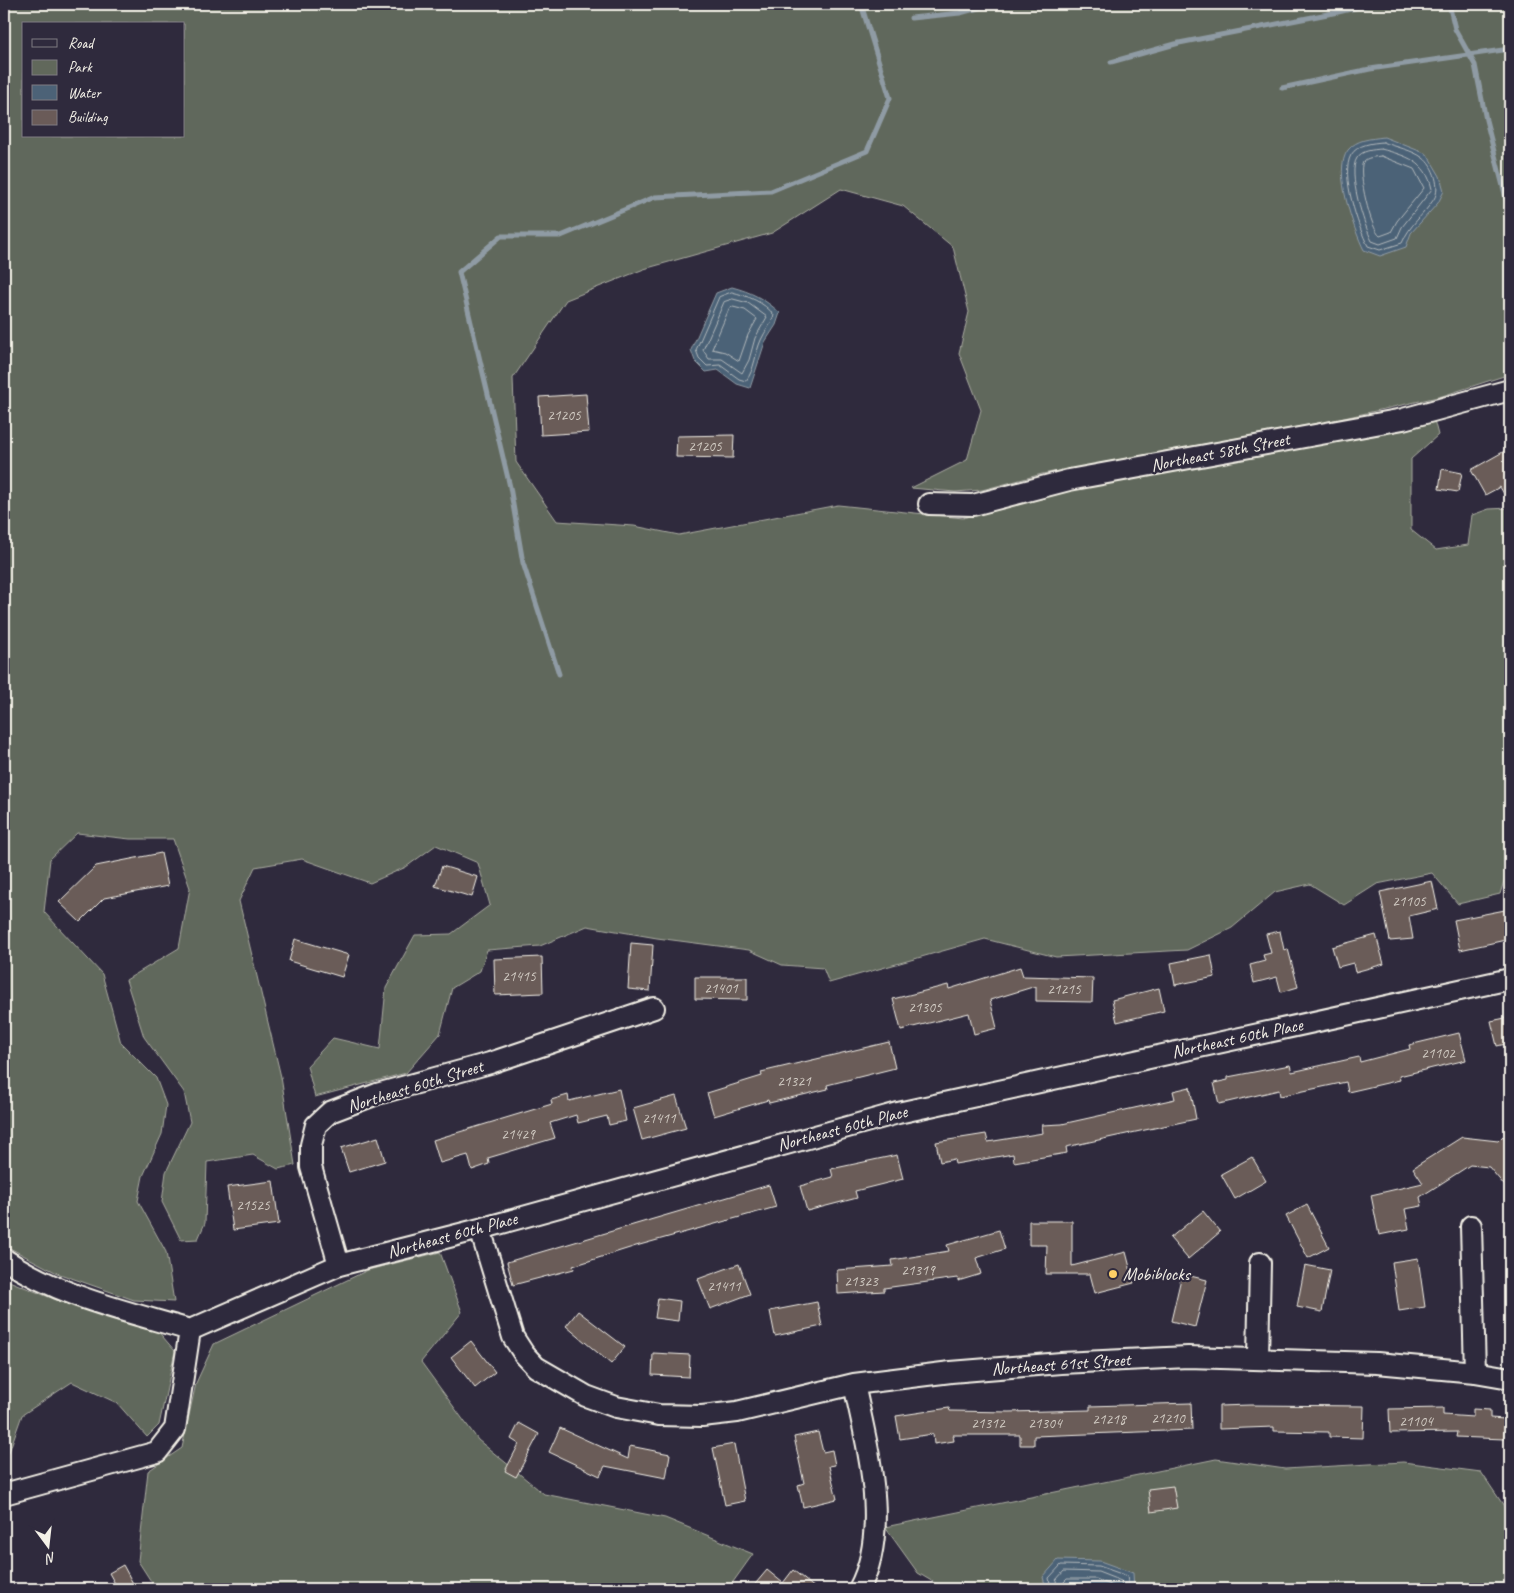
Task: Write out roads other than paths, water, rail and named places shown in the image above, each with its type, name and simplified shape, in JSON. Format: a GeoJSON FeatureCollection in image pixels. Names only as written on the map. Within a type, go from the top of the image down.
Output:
{"type":"FeatureCollection","features":[{"type":"Feature","properties":{"kind":"street","name":"Northeast 58th Street"},"geometry":{"type":"LineString","coordinates":[[929,504],[973,505],[1069,480],[1403,419],[1510,390]]}},
{"type":"Feature","properties":{"kind":"street","name":"Northeast 60th Place"},"geometry":{"type":"LineString","coordinates":[[190,1330],[339,1265],[480,1229],[898,1113],[1510,979]]}},
{"type":"Feature","properties":{"kind":"street","name":"Northeast 60th Street"},"geometry":{"type":"LineString","coordinates":[[339,1265],[312,1167],[311,1145],[316,1125],[330,1112],[377,1094],[490,1063],[654,1008]]}},
{"type":"Feature","properties":{"kind":"street"},"geometry":{"type":"LineString","coordinates":[[1471,1226],[1475,1372]]}},
{"type":"Feature","properties":{"kind":"street","name":"Northeast 61st Street"},"geometry":{"type":"LineString","coordinates":[[480,1229],[514,1337],[524,1354],[536,1367],[586,1396],[616,1407],[659,1415],[702,1416],[737,1412],[854,1384],[951,1372],[1062,1363],[1188,1357],[1377,1363],[1475,1372],[1510,1378]]}},
{"type":"Feature","properties":{"kind":"street"},"geometry":{"type":"LineString","coordinates":[[4,1259],[25,1273],[77,1297],[190,1330],[176,1429],[158,1452],[140,1459],[4,1494]]}},
{"type":"Feature","properties":{"kind":"street"},"geometry":{"type":"LineString","coordinates":[[1258,1358],[1260,1263]]}},
{"type":"Feature","properties":{"kind":"street"},"geometry":{"type":"LineString","coordinates":[[854,1384],[874,1481],[876,1508],[872,1546],[859,1589]]}},
{"type":"Feature","properties":{"kind":"water"},"geometry":{"type":"Polygon","coordinates":[[[1384,137],[1427,154],[1440,176],[1444,191],[1438,203],[1411,233],[1406,247],[1380,256],[1364,250],[1350,215],[1343,185],[1342,171],[1344,159],[1352,146],[1364,140],[1384,137]]]}},
{"type":"Feature","properties":{"kind":"water"},"geometry":{"type":"Polygon","coordinates":[[[732,287],[758,297],[780,313],[776,325],[765,342],[750,388],[737,384],[718,370],[706,372],[695,361],[691,350],[716,293],[732,287]]]}},
{"type":"Feature","properties":{"kind":"water"},"geometry":{"type":"Polygon","coordinates":[[[1058,1560],[1100,1561],[1133,1573],[1134,1589],[1046,1589],[1043,1577],[1058,1560]]]}},
{"type":"Feature","properties":{"kind":"waterway"},"geometry":{"type":"LineString","coordinates":[[559,674],[523,563],[510,487],[459,272],[501,236],[561,236],[655,197],[771,191],[867,151],[890,98],[861,4]]}},
{"type":"Feature","properties":{"kind":"waterway"},"geometry":{"type":"LineString","coordinates":[[911,18],[960,13],[993,4]]}},
{"type":"Feature","properties":{"kind":"waterway"},"geometry":{"type":"LineString","coordinates":[[1111,62],[1179,43],[1372,4]]}},
{"type":"Feature","properties":{"kind":"waterway"},"geometry":{"type":"LineString","coordinates":[[1449,4],[1455,29],[1475,65],[1486,120],[1508,206]]}},
{"type":"Feature","properties":{"kind":"waterway"},"geometry":{"type":"LineString","coordinates":[[1282,88],[1370,69],[1510,49]]}},
{"type":"Feature","properties":{"kind":"place","name":"Mobiblocks"},"geometry":{"type":"Point","coordinates":[1113,1274]}}]}
